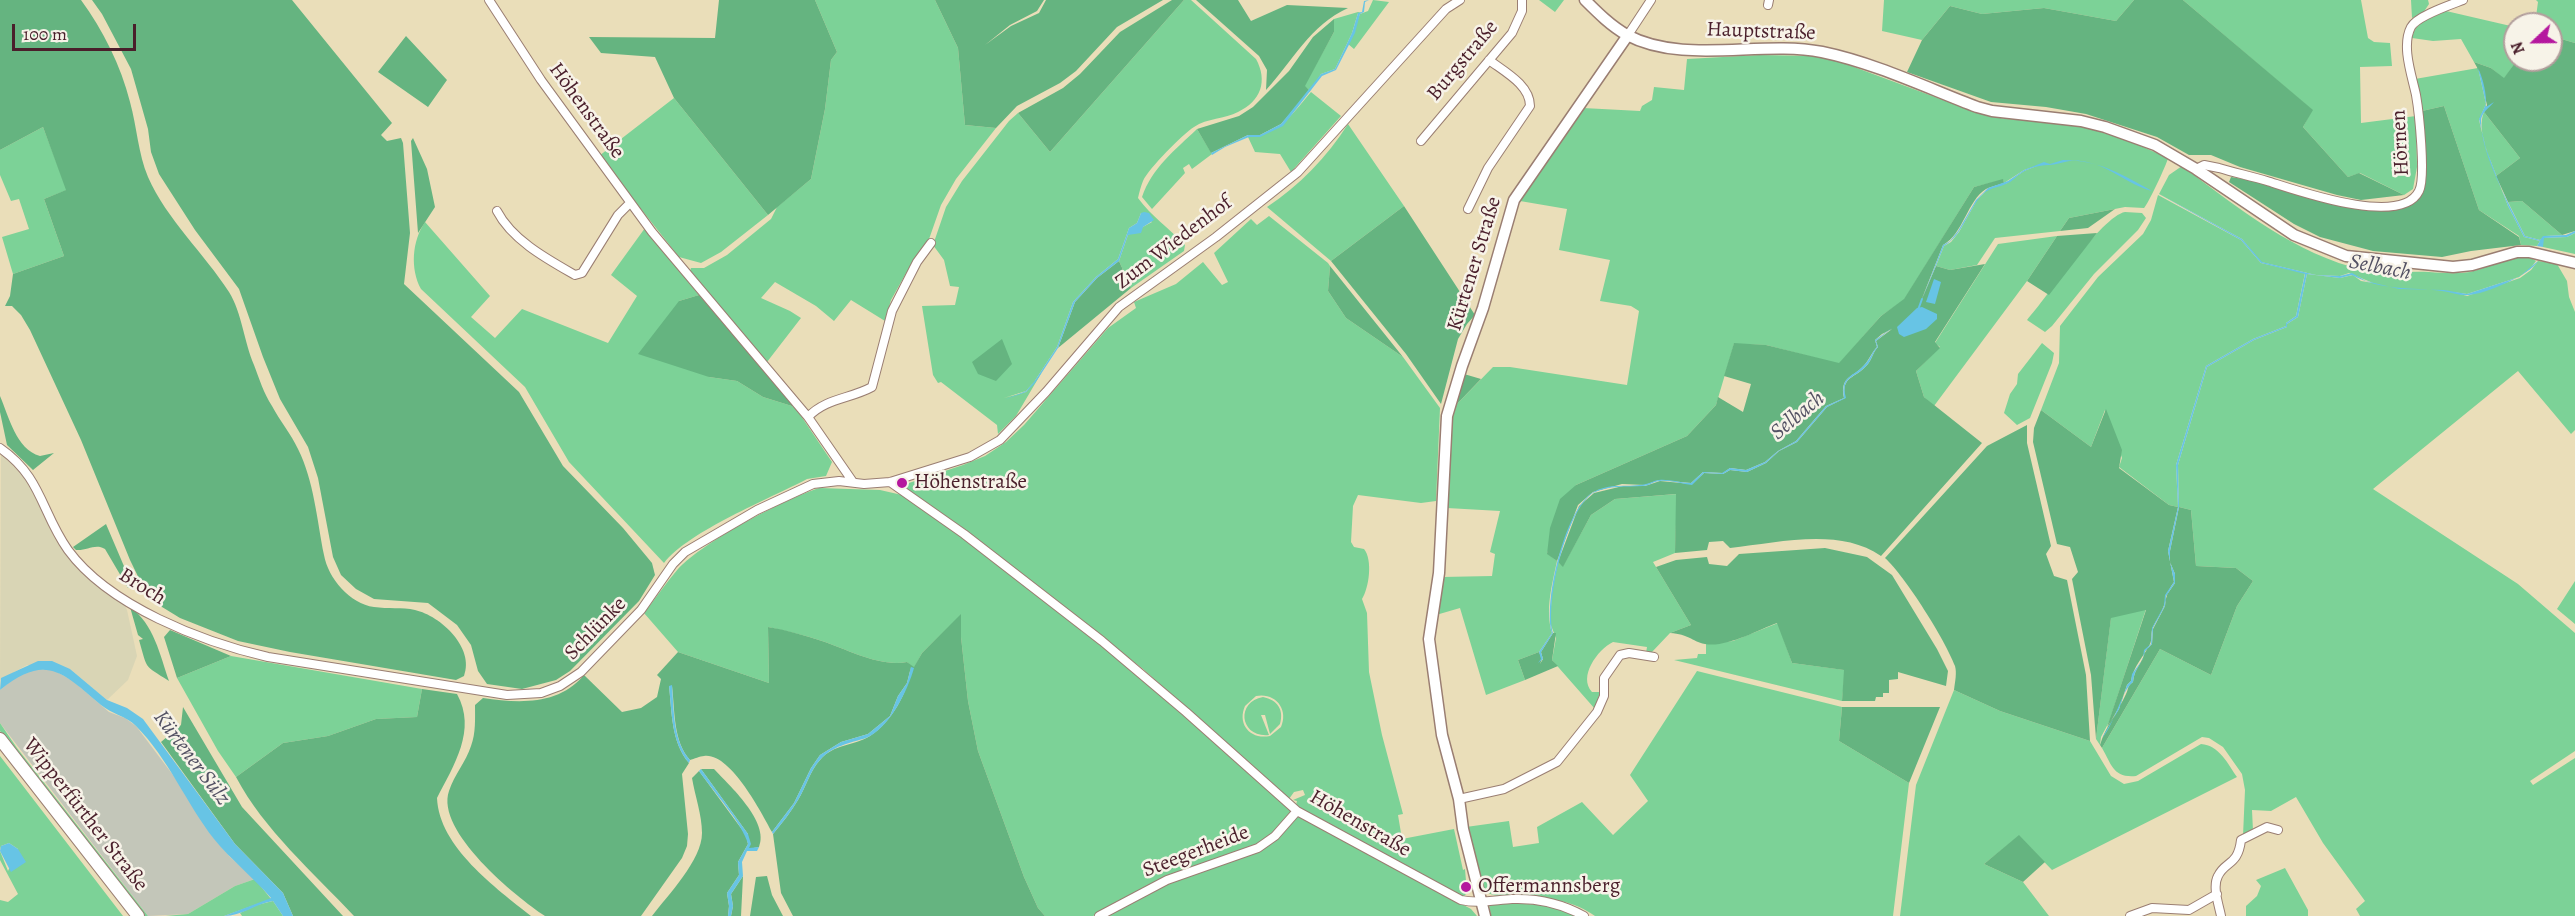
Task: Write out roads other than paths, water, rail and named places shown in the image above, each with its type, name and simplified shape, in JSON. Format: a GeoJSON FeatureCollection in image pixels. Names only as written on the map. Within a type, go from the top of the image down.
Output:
{"type":"FeatureCollection","features":[{"type":"Feature","properties":{"kind":"main road","name":"Wipperfürther Straße"},"geometry":{"type":"LineString","coordinates":[[0,739],[138,916]]}},
{"type":"Feature","properties":{"kind":"street","name":"Höhenstraße"},"geometry":{"type":"LineString","coordinates":[[489,0],[542,80],[630,203],[678,264],[808,417],[853,482]]}},
{"type":"Feature","properties":{"kind":"street","name":"Zum Wiedenhof"},"geometry":{"type":"LineString","coordinates":[[890,482],[970,457],[1000,440],[1046,392],[1119,307],[1216,237],[1298,172],[1446,9],[1460,0]]}},
{"type":"Feature","properties":{"kind":"street","name":"Burgstraße"},"geometry":{"type":"LineString","coordinates":[[1421,141],[1490,60],[1519,21],[1522,0]]}},
{"type":"Feature","properties":{"kind":"street","name":"Hauptstraße"},"geometry":{"type":"LineString","coordinates":[[1585,0],[1604,19],[1628,35],[1653,45],[1677,49],[1819,52],[1891,74],[1992,111],[2081,121],[2106,127],[2155,145],[2196,169]]}},
{"type":"Feature","properties":{"kind":"street"},"geometry":{"type":"LineString","coordinates":[[1628,35],[1651,0]]}},
{"type":"Feature","properties":{"kind":"street","name":"Hörnen"},"geometry":{"type":"LineString","coordinates":[[2196,169],[2204,165],[2218,168],[2335,202],[2361,206],[2406,202],[2416,196],[2421,189],[2422,177],[2419,112],[2408,49],[2410,30],[2416,21],[2463,0]]}},
{"type":"Feature","properties":{"kind":"street","name":"Kürtener Straße"},"geometry":{"type":"LineString","coordinates":[[1460,799],[1442,735],[1429,639],[1442,536],[1447,416],[1459,374],[1484,308],[1514,200],[1628,35]]}},
{"type":"Feature","properties":{"kind":"street"},"geometry":{"type":"LineString","coordinates":[[1468,209],[1488,168],[1530,106],[1528,93],[1523,87],[1490,60]]}},
{"type":"Feature","properties":{"kind":"street"},"geometry":{"type":"LineString","coordinates":[[2196,169],[2294,235],[2346,256],[2453,267],[2472,265],[2517,252],[2529,252],[2575,263]]}},
{"type":"Feature","properties":{"kind":"street"},"geometry":{"type":"LineString","coordinates":[[497,211],[504,225],[514,234],[575,275],[582,273],[618,215],[630,203]]}},
{"type":"Feature","properties":{"kind":"street"},"geometry":{"type":"LineString","coordinates":[[808,417],[820,406],[872,387],[892,311],[917,262],[931,243]]}},
{"type":"Feature","properties":{"kind":"street","name":"Broch"},"geometry":{"type":"LineString","coordinates":[[0,448],[17,461],[32,479],[69,550],[90,573],[126,600],[157,618],[207,640],[248,653],[327,668]]}},
{"type":"Feature","properties":{"kind":"street","name":"Schlünke"},"geometry":{"type":"LineString","coordinates":[[327,668],[507,695],[529,695],[551,690],[581,672],[641,610],[669,570],[685,552],[757,510],[800,489],[826,482],[853,482]]}},
{"type":"Feature","properties":{"kind":"street"},"geometry":{"type":"LineString","coordinates":[[853,482],[864,484],[890,482]]}},
{"type":"Feature","properties":{"kind":"street","name":"Höhenstraße"},"geometry":{"type":"LineString","coordinates":[[890,482],[964,534],[1120,656],[1297,811],[1461,900],[1482,902],[1512,899],[1539,900],[1563,905],[1584,916]]}},
{"type":"Feature","properties":{"kind":"street"},"geometry":{"type":"LineString","coordinates":[[1485,916],[1465,838],[1460,799],[1504,789],[1557,762],[1597,712],[1604,696],[1604,678],[1620,655],[1629,653],[1654,657]]}},
{"type":"Feature","properties":{"kind":"street","name":"Steegerheide"},"geometry":{"type":"LineString","coordinates":[[1099,916],[1167,880],[1258,848],[1275,836],[1297,811]]}},
{"type":"Feature","properties":{"kind":"street"},"geometry":{"type":"LineString","coordinates":[[2221,916],[2217,877],[2234,860],[2241,840],[2267,826],[2278,831]]}},
{"type":"Feature","properties":{"kind":"street"},"geometry":{"type":"LineString","coordinates":[[2130,916],[2152,908],[2189,910],[2217,894]]}},
{"type":"Feature","properties":{"kind":"water"},"geometry":{"type":"Polygon","coordinates":[[[1369,0],[1365,2],[1364,12],[1360,14],[1355,33],[1336,70],[1322,76],[1283,126],[1260,137],[1249,137],[1212,155],[1211,153],[1248,135],[1260,135],[1281,124],[1321,74],[1335,69],[1352,33],[1358,13],[1362,12],[1364,1],[1369,0]]]}},
{"type":"Feature","properties":{"kind":"water"},"geometry":{"type":"Polygon","coordinates":[[[2478,68],[2482,77],[2486,104],[2478,68]]]}},
{"type":"Feature","properties":{"kind":"water"},"geometry":{"type":"Polygon","coordinates":[[[2494,102],[2482,116],[2482,132],[2479,119],[2486,104],[2486,107],[2494,102]]]}},
{"type":"Feature","properties":{"kind":"water"},"geometry":{"type":"Polygon","coordinates":[[[2486,149],[2501,187],[2491,165],[2486,149]]]}},
{"type":"Feature","properties":{"kind":"water"},"geometry":{"type":"Polygon","coordinates":[[[2063,160],[2076,161],[2030,169],[2010,182],[1989,190],[1972,208],[1956,236],[1950,241],[1976,200],[1988,188],[2008,181],[2024,170],[2044,162],[2050,164],[2063,160]]]}},
{"type":"Feature","properties":{"kind":"water"},"geometry":{"type":"Polygon","coordinates":[[[2095,164],[2120,174],[2152,191],[2143,188],[2095,164]]]}},
{"type":"Feature","properties":{"kind":"water"},"geometry":{"type":"Polygon","coordinates":[[[2501,187],[2525,236],[2540,240],[2543,236],[2566,235],[2575,231],[2575,233],[2567,237],[2544,238],[2543,247],[2537,246],[2540,241],[2524,237],[2501,187]]]}},
{"type":"Feature","properties":{"kind":"water"},"geometry":{"type":"Polygon","coordinates":[[[2159,194],[2242,239],[2262,262],[2316,275],[2340,276],[2352,273],[2366,281],[2389,287],[2374,284],[2363,280],[2352,275],[2340,278],[2307,274],[2298,317],[2287,324],[2287,327],[2254,340],[2207,367],[2178,465],[2179,507],[2170,561],[2168,551],[2178,507],[2176,465],[2206,366],[2253,339],[2286,326],[2286,323],[2296,316],[2305,274],[2261,263],[2241,240],[2159,194]]]}},
{"type":"Feature","properties":{"kind":"water"},"geometry":{"type":"Polygon","coordinates":[[[1141,213],[1149,213],[1154,220],[1143,227],[1141,233],[1128,235],[1119,261],[1097,278],[1075,302],[1058,348],[1035,383],[1026,392],[1004,400],[1026,391],[1034,382],[1057,347],[1073,302],[1096,277],[1118,259],[1129,228],[1137,223],[1141,213]]]}},
{"type":"Feature","properties":{"kind":"water"},"geometry":{"type":"Polygon","coordinates":[[[1950,241],[1944,246],[1921,302],[1943,245],[1950,241]]]}},
{"type":"Feature","properties":{"kind":"water"},"geometry":{"type":"Polygon","coordinates":[[[2517,278],[2469,295],[2427,290],[2467,294],[2517,278]]]}},
{"type":"Feature","properties":{"kind":"water"},"geometry":{"type":"Polygon","coordinates":[[[1934,279],[1941,282],[1935,304],[1926,302],[1934,279]]]}},
{"type":"Feature","properties":{"kind":"water"},"geometry":{"type":"Polygon","coordinates":[[[2389,287],[2407,288],[2427,290],[2399,289],[2389,287]]]}},
{"type":"Feature","properties":{"kind":"water"},"geometry":{"type":"Polygon","coordinates":[[[1922,307],[1937,314],[1937,319],[1926,329],[1904,337],[1899,334],[1897,327],[1917,308],[1922,307]]]}},
{"type":"Feature","properties":{"kind":"water"},"geometry":{"type":"Polygon","coordinates":[[[1892,328],[1876,341],[1878,347],[1868,364],[1847,381],[1846,398],[1827,407],[1797,442],[1779,451],[1766,463],[1747,472],[1730,470],[1723,474],[1704,473],[1692,485],[1660,481],[1645,486],[1599,490],[1619,486],[1648,484],[1657,480],[1691,483],[1703,472],[1722,473],[1730,468],[1746,470],[1765,462],[1778,451],[1796,441],[1826,406],[1844,398],[1843,390],[1846,380],[1861,368],[1877,347],[1875,340],[1892,328]]]}},
{"type":"Feature","properties":{"kind":"water"},"geometry":{"type":"Polygon","coordinates":[[[1599,490],[1583,503],[1566,537],[1552,601],[1553,633],[1541,652],[1543,659],[1538,663],[1541,659],[1539,652],[1552,633],[1550,619],[1551,600],[1558,558],[1573,518],[1582,503],[1592,493],[1599,490]]]}},
{"type":"Feature","properties":{"kind":"water"},"geometry":{"type":"Polygon","coordinates":[[[2170,563],[2175,574],[2175,583],[2166,596],[2165,606],[2153,628],[2152,644],[2143,657],[2144,650],[2151,644],[2152,628],[2164,606],[2165,595],[2174,582],[2170,563]]]}},
{"type":"Feature","properties":{"kind":"water"},"geometry":{"type":"Polygon","coordinates":[[[38,661],[52,661],[70,669],[107,700],[127,708],[143,719],[235,844],[283,893],[293,916],[283,916],[273,901],[237,914],[224,916],[271,898],[214,839],[158,752],[136,726],[105,708],[64,676],[53,671],[30,672],[0,690],[1,678],[38,661]]]}},
{"type":"Feature","properties":{"kind":"water"},"geometry":{"type":"Polygon","coordinates":[[[2142,661],[2133,682],[2123,696],[2132,674],[2142,661]]]}},
{"type":"Feature","properties":{"kind":"water"},"geometry":{"type":"Polygon","coordinates":[[[911,667],[914,668],[907,687],[890,718],[866,738],[848,743],[825,755],[813,769],[801,795],[773,834],[772,832],[794,803],[820,755],[841,742],[868,734],[890,716],[898,696],[907,683],[911,667]]]}},
{"type":"Feature","properties":{"kind":"water"},"geometry":{"type":"Polygon","coordinates":[[[672,685],[677,735],[690,760],[689,763],[679,746],[673,726],[669,686],[672,685]]]}},
{"type":"Feature","properties":{"kind":"water"},"geometry":{"type":"Polygon","coordinates":[[[2123,696],[2119,709],[2113,718],[2121,700],[2123,696]]]}},
{"type":"Feature","properties":{"kind":"water"},"geometry":{"type":"Polygon","coordinates":[[[701,769],[748,834],[751,844],[749,848],[759,847],[757,851],[747,851],[742,862],[743,876],[731,894],[733,906],[731,916],[728,916],[727,893],[739,875],[738,862],[748,844],[734,817],[699,771],[701,769]]]}},
{"type":"Feature","properties":{"kind":"water"},"geometry":{"type":"Polygon","coordinates":[[[9,843],[18,849],[26,862],[11,872],[0,851],[1,846],[9,843]]]}},
{"type":"Feature","properties":{"kind":"waterway","name":"Selbach"},"geometry":{"type":"LineString","coordinates":[[1918,310],[1922,299]]}},
{"type":"Feature","properties":{"kind":"place","name":"Höhenstraße"},"geometry":{"type":"Point","coordinates":[902,483]}},
{"type":"Feature","properties":{"kind":"place","name":"Offermannsberg"},"geometry":{"type":"Point","coordinates":[1466,887]}},
{"type":"Feature","properties":{"kind":"water label","name":"Kürtener Sülz"},"geometry":{"type":"Point","coordinates":[191,758]}}]}
